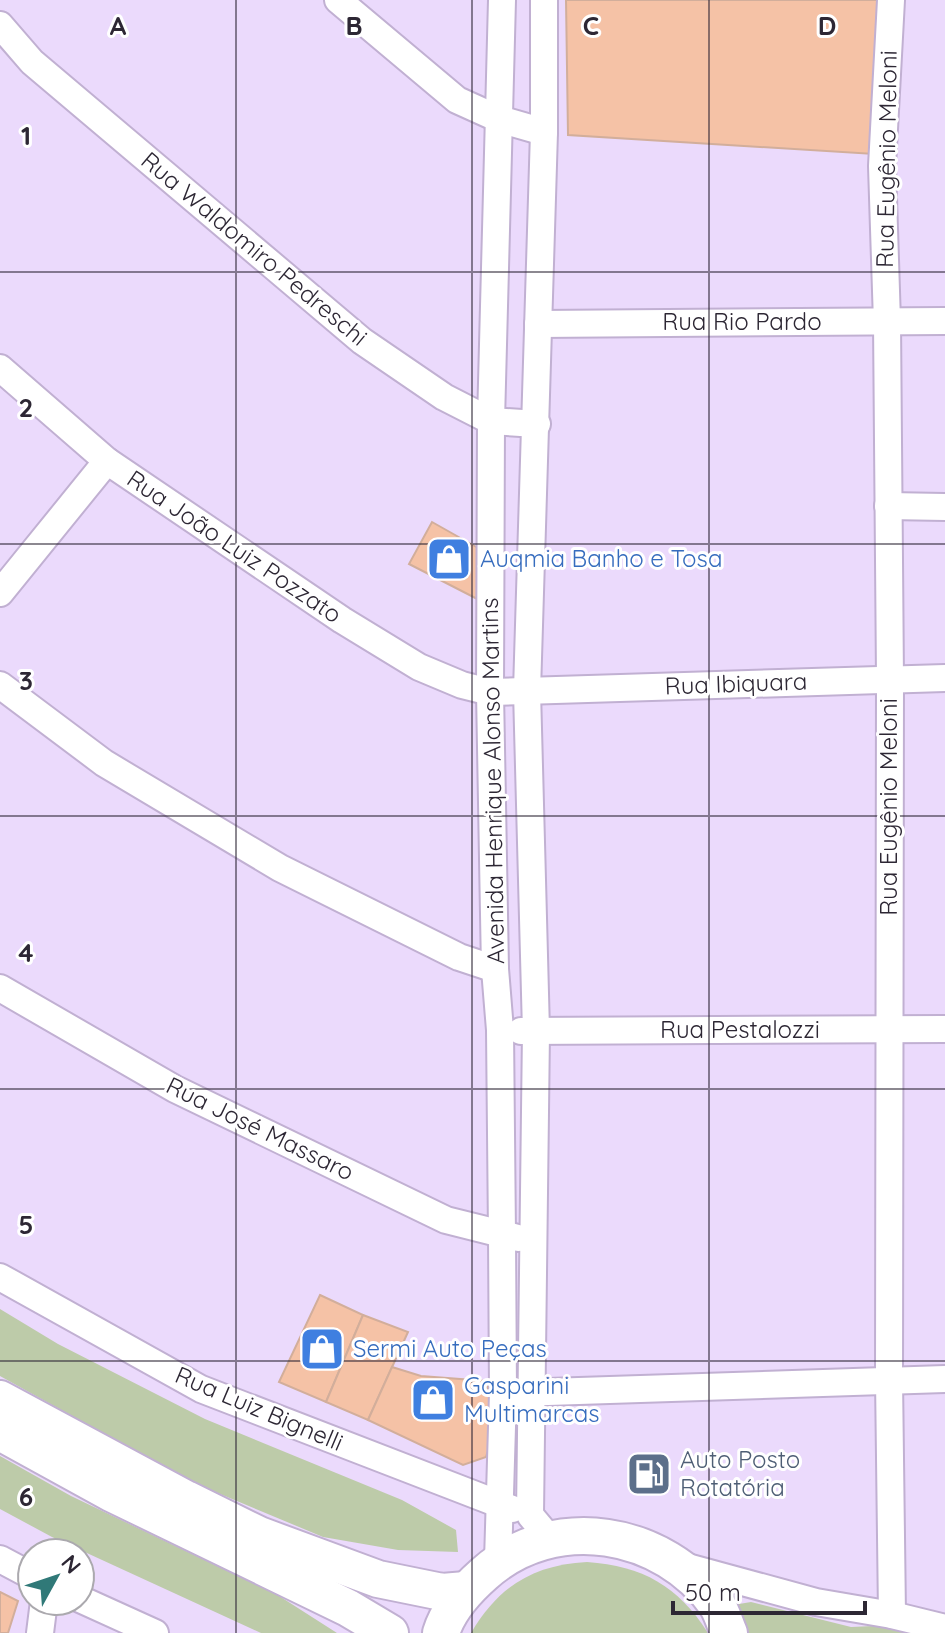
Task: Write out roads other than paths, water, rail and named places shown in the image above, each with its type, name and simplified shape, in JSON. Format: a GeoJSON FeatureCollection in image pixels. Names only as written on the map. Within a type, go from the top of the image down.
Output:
{"type":"FeatureCollection","features":[{"type":"Feature","properties":{"kind":"main road"},"geometry":{"type":"LineString","coordinates":[[0,1399],[259,1535],[378,1579],[442,1592],[466,1590]]}},
{"type":"Feature","properties":{"kind":"main road"},"geometry":{"type":"LineString","coordinates":[[0,1432],[111,1493],[348,1608],[390,1633]]}},
{"type":"Feature","properties":{"kind":"main road"},"geometry":{"type":"LineString","coordinates":[[441,1633],[466,1590],[498,1561],[523,1547],[540,1527],[575,1535],[625,1540],[678,1564],[717,1606],[729,1633]]}},
{"type":"Feature","properties":{"kind":"street"},"geometry":{"type":"LineString","coordinates":[[338,0],[457,100],[499,119],[544,132]]}},
{"type":"Feature","properties":{"kind":"street","name":"Avenida Henrique Alonso Martins"},"geometry":{"type":"LineString","coordinates":[[498,1561],[503,1393],[502,1236],[500,1030],[495,969],[490,692],[491,421],[502,0]]}},
{"type":"Feature","properties":{"kind":"street","name":"Avenida Henrique Alonso Martins"},"geometry":{"type":"LineString","coordinates":[[540,1527],[531,1392],[536,1031],[527,691],[537,424],[544,0]]}},
{"type":"Feature","properties":{"kind":"street","name":"Rua Eugênio Meloni"},"geometry":{"type":"LineString","coordinates":[[891,0],[882,166],[887,322],[890,679],[888,1030],[892,1615]]}},
{"type":"Feature","properties":{"kind":"street","name":"Rua Waldomiro Pedreschi"},"geometry":{"type":"LineString","coordinates":[[0,25],[32,62],[362,341],[444,397],[491,421],[537,424]]}},
{"type":"Feature","properties":{"kind":"street","name":"Rua Rio Pardo"},"geometry":{"type":"LineString","coordinates":[[538,324],[945,321]]}},
{"type":"Feature","properties":{"kind":"street","name":"Rua João Luiz Pozzato"},"geometry":{"type":"LineString","coordinates":[[0,368],[107,461],[342,620],[419,667],[462,685],[490,692],[527,691]]}},
{"type":"Feature","properties":{"kind":"street"},"geometry":{"type":"LineString","coordinates":[[0,593],[107,461]]}},
{"type":"Feature","properties":{"kind":"street"},"geometry":{"type":"LineString","coordinates":[[888,506],[945,507]]}},
{"type":"Feature","properties":{"kind":"street","name":"Rua Ibiquara"},"geometry":{"type":"LineString","coordinates":[[527,691],[945,678]]}},
{"type":"Feature","properties":{"kind":"street"},"geometry":{"type":"LineString","coordinates":[[0,685],[104,763],[280,868],[459,957],[495,969]]}},
{"type":"Feature","properties":{"kind":"street","name":"Rua José Massaro"},"geometry":{"type":"LineString","coordinates":[[0,988],[175,1089],[446,1220],[502,1236],[533,1241]]}},
{"type":"Feature","properties":{"kind":"street","name":"Rua Pestalozzi"},"geometry":{"type":"LineString","coordinates":[[500,1030],[945,1029]]}},
{"type":"Feature","properties":{"kind":"street","name":"Rua Luiz Bignelli"},"geometry":{"type":"LineString","coordinates":[[0,1277],[201,1389],[499,1504],[540,1527]]}},
{"type":"Feature","properties":{"kind":"street"},"geometry":{"type":"LineString","coordinates":[[503,1393],[945,1379]]}},
{"type":"Feature","properties":{"kind":"street"},"geometry":{"type":"LineString","coordinates":[[678,1564],[816,1602],[945,1628]]}},
{"type":"Feature","properties":{"kind":"street"},"geometry":{"type":"LineString","coordinates":[[96,1606],[155,1633]]}},
{"type":"Feature","properties":{"kind":"place","name":"Auqmia Banho e Tosa"},"geometry":{"type":"Point","coordinates":[449,559]}},
{"type":"Feature","properties":{"kind":"place","name":"Sermi Auto Peças"},"geometry":{"type":"Point","coordinates":[322,1349]}},
{"type":"Feature","properties":{"kind":"place","name":"Gasparini Multimarcas"},"geometry":{"type":"Point","coordinates":[433,1400]}},
{"type":"Feature","properties":{"kind":"place","name":"Auto Posto Rotatória"},"geometry":{"type":"Point","coordinates":[649,1474]}}]}
